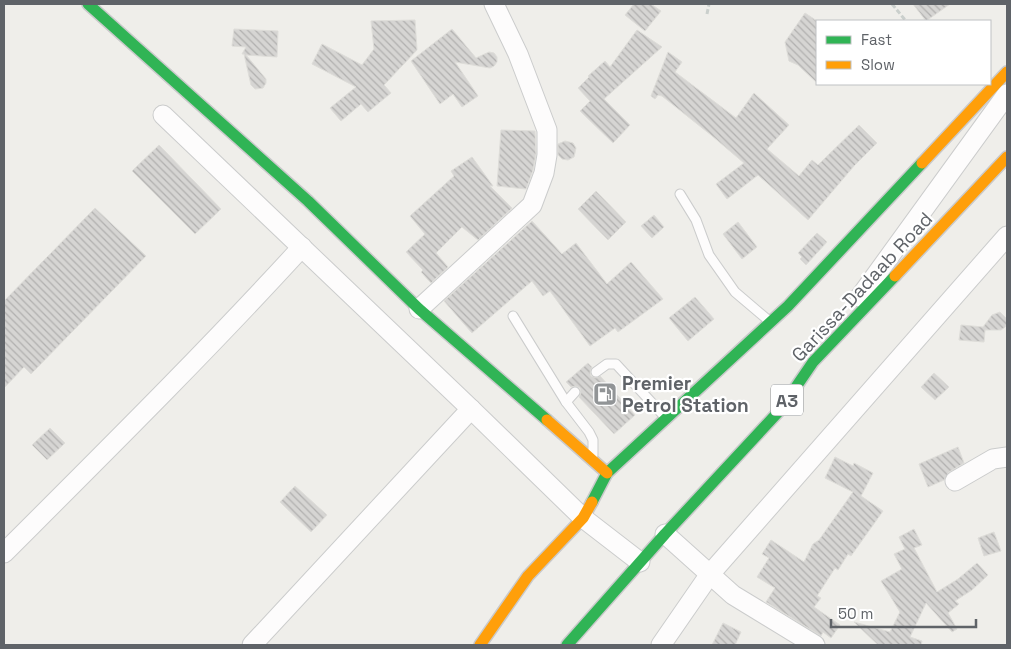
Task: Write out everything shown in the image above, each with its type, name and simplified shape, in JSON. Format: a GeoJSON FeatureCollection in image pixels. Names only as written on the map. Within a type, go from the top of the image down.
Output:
{"type":"FeatureCollection","features":[{"type":"Feature","properties":{"kind":"main road"},"geometry":{"type":"LineString","coordinates":[[88,4],[308,201],[420,309],[607,473]]}},
{"type":"Feature","properties":{"kind":"main road"},"geometry":{"type":"LineString","coordinates":[[480,645],[528,576],[582,518],[607,473],[788,306],[1007,72]]}},
{"type":"Feature","properties":{"kind":"main road","name":"Garissa-Dadaab Road"},"geometry":{"type":"LineString","coordinates":[[567,645],[665,534],[781,409],[813,362],[1007,157]]}},
{"type":"Feature","properties":{"kind":"street"},"geometry":{"type":"LineString","coordinates":[[420,309],[532,205],[544,173],[547,155],[547,130],[518,54],[494,4]]}},
{"type":"Feature","properties":{"kind":"street"},"geometry":{"type":"LineString","coordinates":[[813,362],[1007,94]]}},
{"type":"Feature","properties":{"kind":"street"},"geometry":{"type":"LineString","coordinates":[[163,114],[472,409],[582,518],[640,562]]}},
{"type":"Feature","properties":{"kind":"street"},"geometry":{"type":"LineString","coordinates":[[661,645],[710,574],[1007,236]]}},
{"type":"Feature","properties":{"kind":"street"},"geometry":{"type":"LineString","coordinates":[[4,553],[244,310],[302,247]]}},
{"type":"Feature","properties":{"kind":"street"},"geometry":{"type":"LineString","coordinates":[[252,645],[472,409]]}},
{"type":"Feature","properties":{"kind":"street"},"geometry":{"type":"LineString","coordinates":[[955,481],[993,459],[1007,457]]}},
{"type":"Feature","properties":{"kind":"street"},"geometry":{"type":"LineString","coordinates":[[665,534],[733,595],[815,645]]}},
{"type":"Feature","properties":{"kind":"lane"},"geometry":{"type":"LineString","coordinates":[[680,194],[696,220],[709,255],[735,292],[770,322]]}},
{"type":"Feature","properties":{"kind":"lane"},"geometry":{"type":"LineString","coordinates":[[513,316],[566,402],[589,432],[593,440],[593,460]]}},
{"type":"Feature","properties":{"kind":"lane"},"geometry":{"type":"LineString","coordinates":[[596,372],[607,364],[616,364],[666,419]]}},
{"type":"Feature","properties":{"kind":"lane"},"geometry":{"type":"LineString","coordinates":[[566,402],[575,392]]}},
{"type":"Feature","properties":{"kind":"path"},"geometry":{"type":"LineString","coordinates":[[707,14],[710,4]]}},
{"type":"Feature","properties":{"kind":"path"},"geometry":{"type":"LineString","coordinates":[[892,4],[905,20]]}},
{"type":"Feature","properties":{"kind":"building"},"geometry":{"type":"Polygon","coordinates":[[[634,4],[651,4],[661,11],[645,31],[625,15],[634,4]]]}},
{"type":"Feature","properties":{"kind":"building"},"geometry":{"type":"Polygon","coordinates":[[[913,4],[950,4],[927,20],[925,20],[913,4]]]}},
{"type":"Feature","properties":{"kind":"building"},"geometry":{"type":"Polygon","coordinates":[[[805,13],[816,20],[816,82],[798,65],[789,61],[785,42],[805,13]]]}},
{"type":"Feature","properties":{"kind":"building"},"geometry":{"type":"Polygon","coordinates":[[[415,20],[417,50],[384,85],[391,93],[368,112],[361,104],[341,121],[330,108],[356,87],[312,64],[322,44],[362,65],[374,49],[371,21],[415,20]]]}},
{"type":"Feature","properties":{"kind":"building"},"geometry":{"type":"Polygon","coordinates":[[[234,29],[278,31],[277,57],[246,55],[266,79],[263,88],[255,89],[251,85],[244,54],[242,54],[246,47],[232,46],[234,29]]]}},
{"type":"Feature","properties":{"kind":"building"},"geometry":{"type":"Polygon","coordinates":[[[452,29],[476,58],[489,52],[494,53],[497,57],[497,62],[490,68],[455,62],[478,96],[462,107],[453,94],[440,104],[411,61],[452,29]]]}},
{"type":"Feature","properties":{"kind":"building"},"geometry":{"type":"Polygon","coordinates":[[[637,30],[662,47],[604,99],[630,125],[613,143],[580,111],[590,101],[578,88],[605,61],[610,67],[637,30]]]}},
{"type":"Feature","properties":{"kind":"building"},"geometry":{"type":"Polygon","coordinates":[[[668,52],[682,62],[675,72],[736,118],[754,93],[789,125],[767,149],[799,176],[812,160],[818,165],[859,125],[877,143],[854,166],[808,220],[758,175],[727,199],[716,184],[744,163],[662,96],[658,95],[655,99],[651,96],[668,52]]]}},
{"type":"Feature","properties":{"kind":"building"},"geometry":{"type":"Polygon","coordinates":[[[501,130],[535,131],[536,154],[533,170],[526,189],[497,186],[501,130]]]}},
{"type":"Feature","properties":{"kind":"building"},"geometry":{"type":"Polygon","coordinates":[[[565,141],[573,143],[576,148],[574,157],[568,160],[562,159],[558,155],[558,144],[565,141]]]}},
{"type":"Feature","properties":{"kind":"building"},"geometry":{"type":"Polygon","coordinates":[[[159,145],[221,209],[195,234],[132,171],[159,145]]]}},
{"type":"Feature","properties":{"kind":"building"},"geometry":{"type":"Polygon","coordinates":[[[472,157],[493,186],[490,186],[512,208],[478,240],[462,227],[436,253],[448,267],[431,283],[421,272],[423,270],[406,252],[425,234],[410,216],[454,176],[451,171],[472,157]]]}},
{"type":"Feature","properties":{"kind":"building"},"geometry":{"type":"Polygon","coordinates":[[[596,191],[626,222],[608,240],[578,209],[596,191]]]}},
{"type":"Feature","properties":{"kind":"building"},"geometry":{"type":"Polygon","coordinates":[[[95,208],[146,256],[31,374],[24,367],[4,388],[4,301],[95,208]]]}},
{"type":"Feature","properties":{"kind":"building"},"geometry":{"type":"Polygon","coordinates":[[[654,215],[664,227],[652,238],[641,226],[654,215]]]}},
{"type":"Feature","properties":{"kind":"building"},"geometry":{"type":"Polygon","coordinates":[[[532,221],[562,254],[576,243],[607,284],[631,262],[663,299],[618,332],[615,328],[590,346],[550,291],[543,296],[532,281],[472,333],[444,301],[532,221]]]}},
{"type":"Feature","properties":{"kind":"building"},"geometry":{"type":"Polygon","coordinates":[[[738,222],[757,247],[742,259],[723,234],[738,222]]]}},
{"type":"Feature","properties":{"kind":"building"},"geometry":{"type":"Polygon","coordinates":[[[817,233],[827,242],[806,265],[800,259],[802,257],[798,253],[817,233]]]}},
{"type":"Feature","properties":{"kind":"building"},"geometry":{"type":"Polygon","coordinates":[[[695,297],[714,319],[688,341],[669,318],[695,297]]]}},
{"type":"Feature","properties":{"kind":"building"},"geometry":{"type":"Polygon","coordinates":[[[1000,312],[1006,318],[1007,323],[1005,327],[1001,330],[985,330],[984,342],[959,340],[961,325],[983,327],[992,315],[1000,312]]]}},
{"type":"Feature","properties":{"kind":"building"},"geometry":{"type":"Polygon","coordinates":[[[588,363],[592,367],[591,376],[596,378],[600,376],[635,415],[614,434],[579,397],[581,393],[580,388],[576,386],[571,387],[566,382],[588,363]]]}},
{"type":"Feature","properties":{"kind":"building"},"geometry":{"type":"Polygon","coordinates":[[[934,373],[949,387],[935,400],[921,387],[934,373]]]}},
{"type":"Feature","properties":{"kind":"building"},"geometry":{"type":"Polygon","coordinates":[[[50,428],[65,443],[47,460],[32,445],[50,428]]]}},
{"type":"Feature","properties":{"kind":"building"},"geometry":{"type":"Polygon","coordinates":[[[958,447],[964,463],[949,472],[944,480],[928,487],[919,464],[958,447]]]}},
{"type":"Feature","properties":{"kind":"building"},"geometry":{"type":"Polygon","coordinates":[[[835,457],[853,466],[854,463],[873,473],[861,496],[883,511],[851,556],[848,554],[838,570],[835,568],[817,596],[821,598],[814,607],[840,625],[831,638],[823,632],[821,636],[766,602],[775,588],[757,577],[769,558],[762,554],[771,540],[804,562],[813,544],[819,540],[853,492],[825,478],[835,457]]]}},
{"type":"Feature","properties":{"kind":"building"},"geometry":{"type":"Polygon","coordinates":[[[295,486],[327,515],[311,532],[280,502],[295,486]]]}},
{"type":"Feature","properties":{"kind":"building"},"geometry":{"type":"Polygon","coordinates":[[[914,529],[922,545],[914,548],[937,592],[958,579],[977,563],[988,575],[972,590],[955,601],[959,604],[948,613],[957,629],[952,632],[926,603],[910,637],[922,641],[921,645],[878,645],[854,622],[890,632],[900,612],[881,581],[902,569],[894,554],[905,549],[899,537],[914,529]]]}},
{"type":"Feature","properties":{"kind":"building"},"geometry":{"type":"Polygon","coordinates":[[[994,532],[1001,551],[984,556],[978,538],[994,532]]]}},
{"type":"Feature","properties":{"kind":"building"},"geometry":{"type":"Polygon","coordinates":[[[723,623],[741,632],[735,645],[712,645],[723,623]]]}},
{"type":"Feature","properties":{"kind":"traffic: fast"},"geometry":{"type":"LineString","coordinates":[[88,4],[308,201],[419,309],[547,420]]}},
{"type":"Feature","properties":{"kind":"traffic: fast"},"geometry":{"type":"LineString","coordinates":[[592,502],[607,473],[788,306],[922,163]]}},
{"type":"Feature","properties":{"kind":"traffic: fast"},"geometry":{"type":"LineString","coordinates":[[567,645],[665,534],[781,409],[813,362],[895,276]]}},
{"type":"Feature","properties":{"kind":"traffic: slow"},"geometry":{"type":"LineString","coordinates":[[922,163],[1007,72]]}},
{"type":"Feature","properties":{"kind":"traffic: slow"},"geometry":{"type":"LineString","coordinates":[[895,276],[1007,157]]}},
{"type":"Feature","properties":{"kind":"traffic: slow"},"geometry":{"type":"LineString","coordinates":[[547,420],[607,473]]}},
{"type":"Feature","properties":{"kind":"traffic: slow"},"geometry":{"type":"LineString","coordinates":[[480,645],[528,576],[583,518],[592,502]]}},
{"type":"Feature","properties":{"kind":"place","name":"Premier Petrol Station"},"geometry":{"type":"Point","coordinates":[605,394]}}]}
